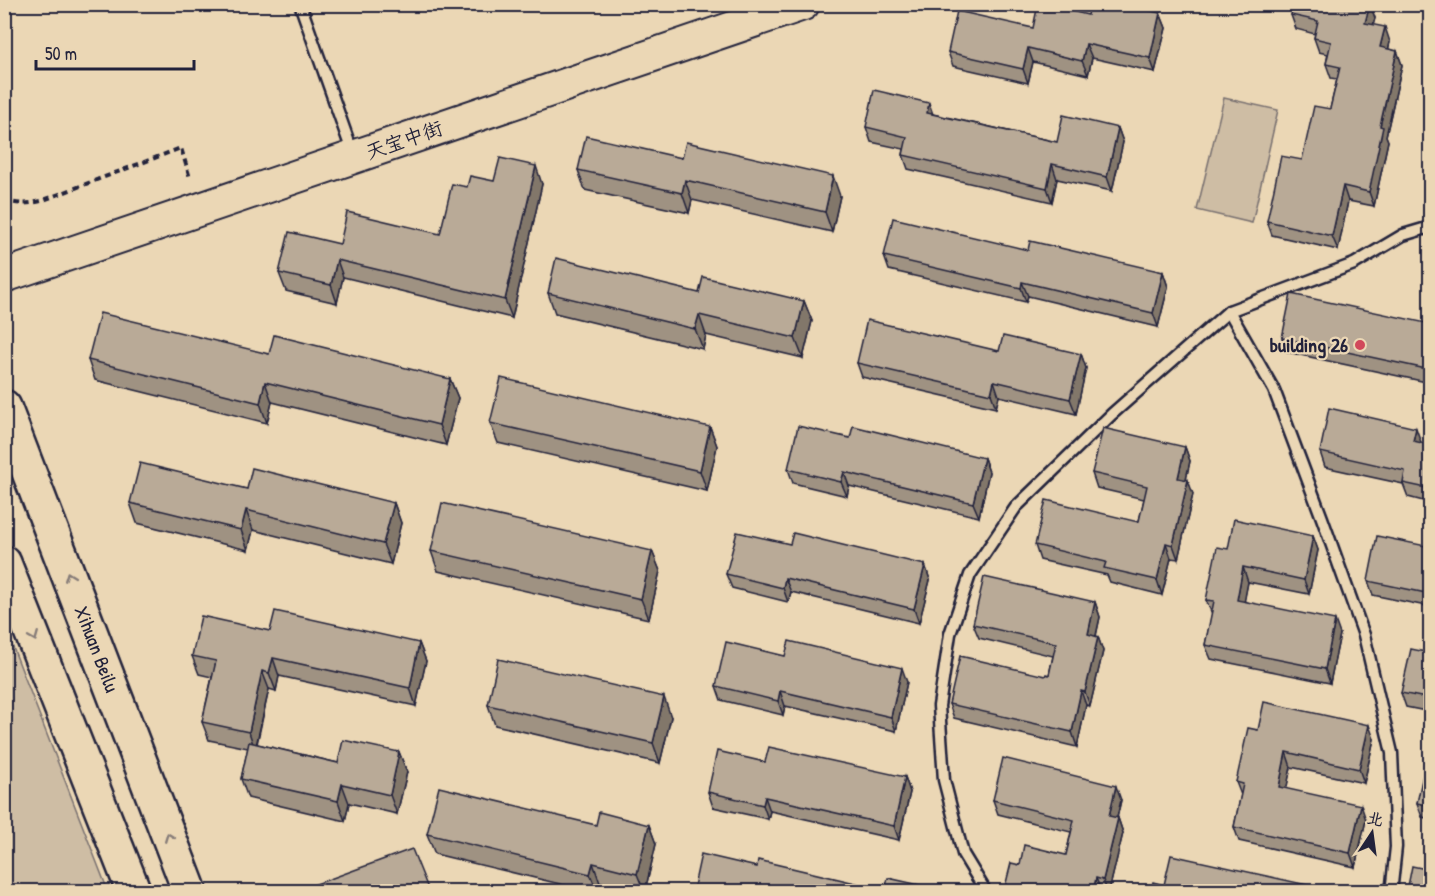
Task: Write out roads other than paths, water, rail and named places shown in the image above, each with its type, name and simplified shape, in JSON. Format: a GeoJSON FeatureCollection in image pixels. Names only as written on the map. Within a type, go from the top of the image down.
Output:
{"type":"FeatureCollection","features":[{"type":"Feature","properties":{"kind":"main road","name":"Xihuan Beilu"},"geometry":{"type":"LineString","coordinates":[[4,407],[190,891]]}},
{"type":"Feature","properties":{"kind":"main road"},"geometry":{"type":"LineString","coordinates":[[4,563],[134,891]]}},
{"type":"Feature","properties":{"kind":"street","name":"天宝中街"},"geometry":{"type":"LineString","coordinates":[[4,276],[803,4]]}},
{"type":"Feature","properties":{"kind":"lane"},"geometry":{"type":"LineString","coordinates":[[300,4],[354,157]]}},
{"type":"Feature","properties":{"kind":"lane"},"geometry":{"type":"LineString","coordinates":[[986,891],[963,854],[944,780],[939,706],[950,634],[970,574],[1016,507],[1112,414],[1229,311],[1354,264],[1404,236],[1431,227]]}},
{"type":"Feature","properties":{"kind":"lane"},"geometry":{"type":"LineString","coordinates":[[1229,311],[1274,390],[1364,635],[1392,753],[1396,847],[1392,884],[1389,891]]}},
{"type":"Feature","properties":{"kind":"place","name":"building 26"},"geometry":{"type":"Point","coordinates":[1360,345]}}]}
